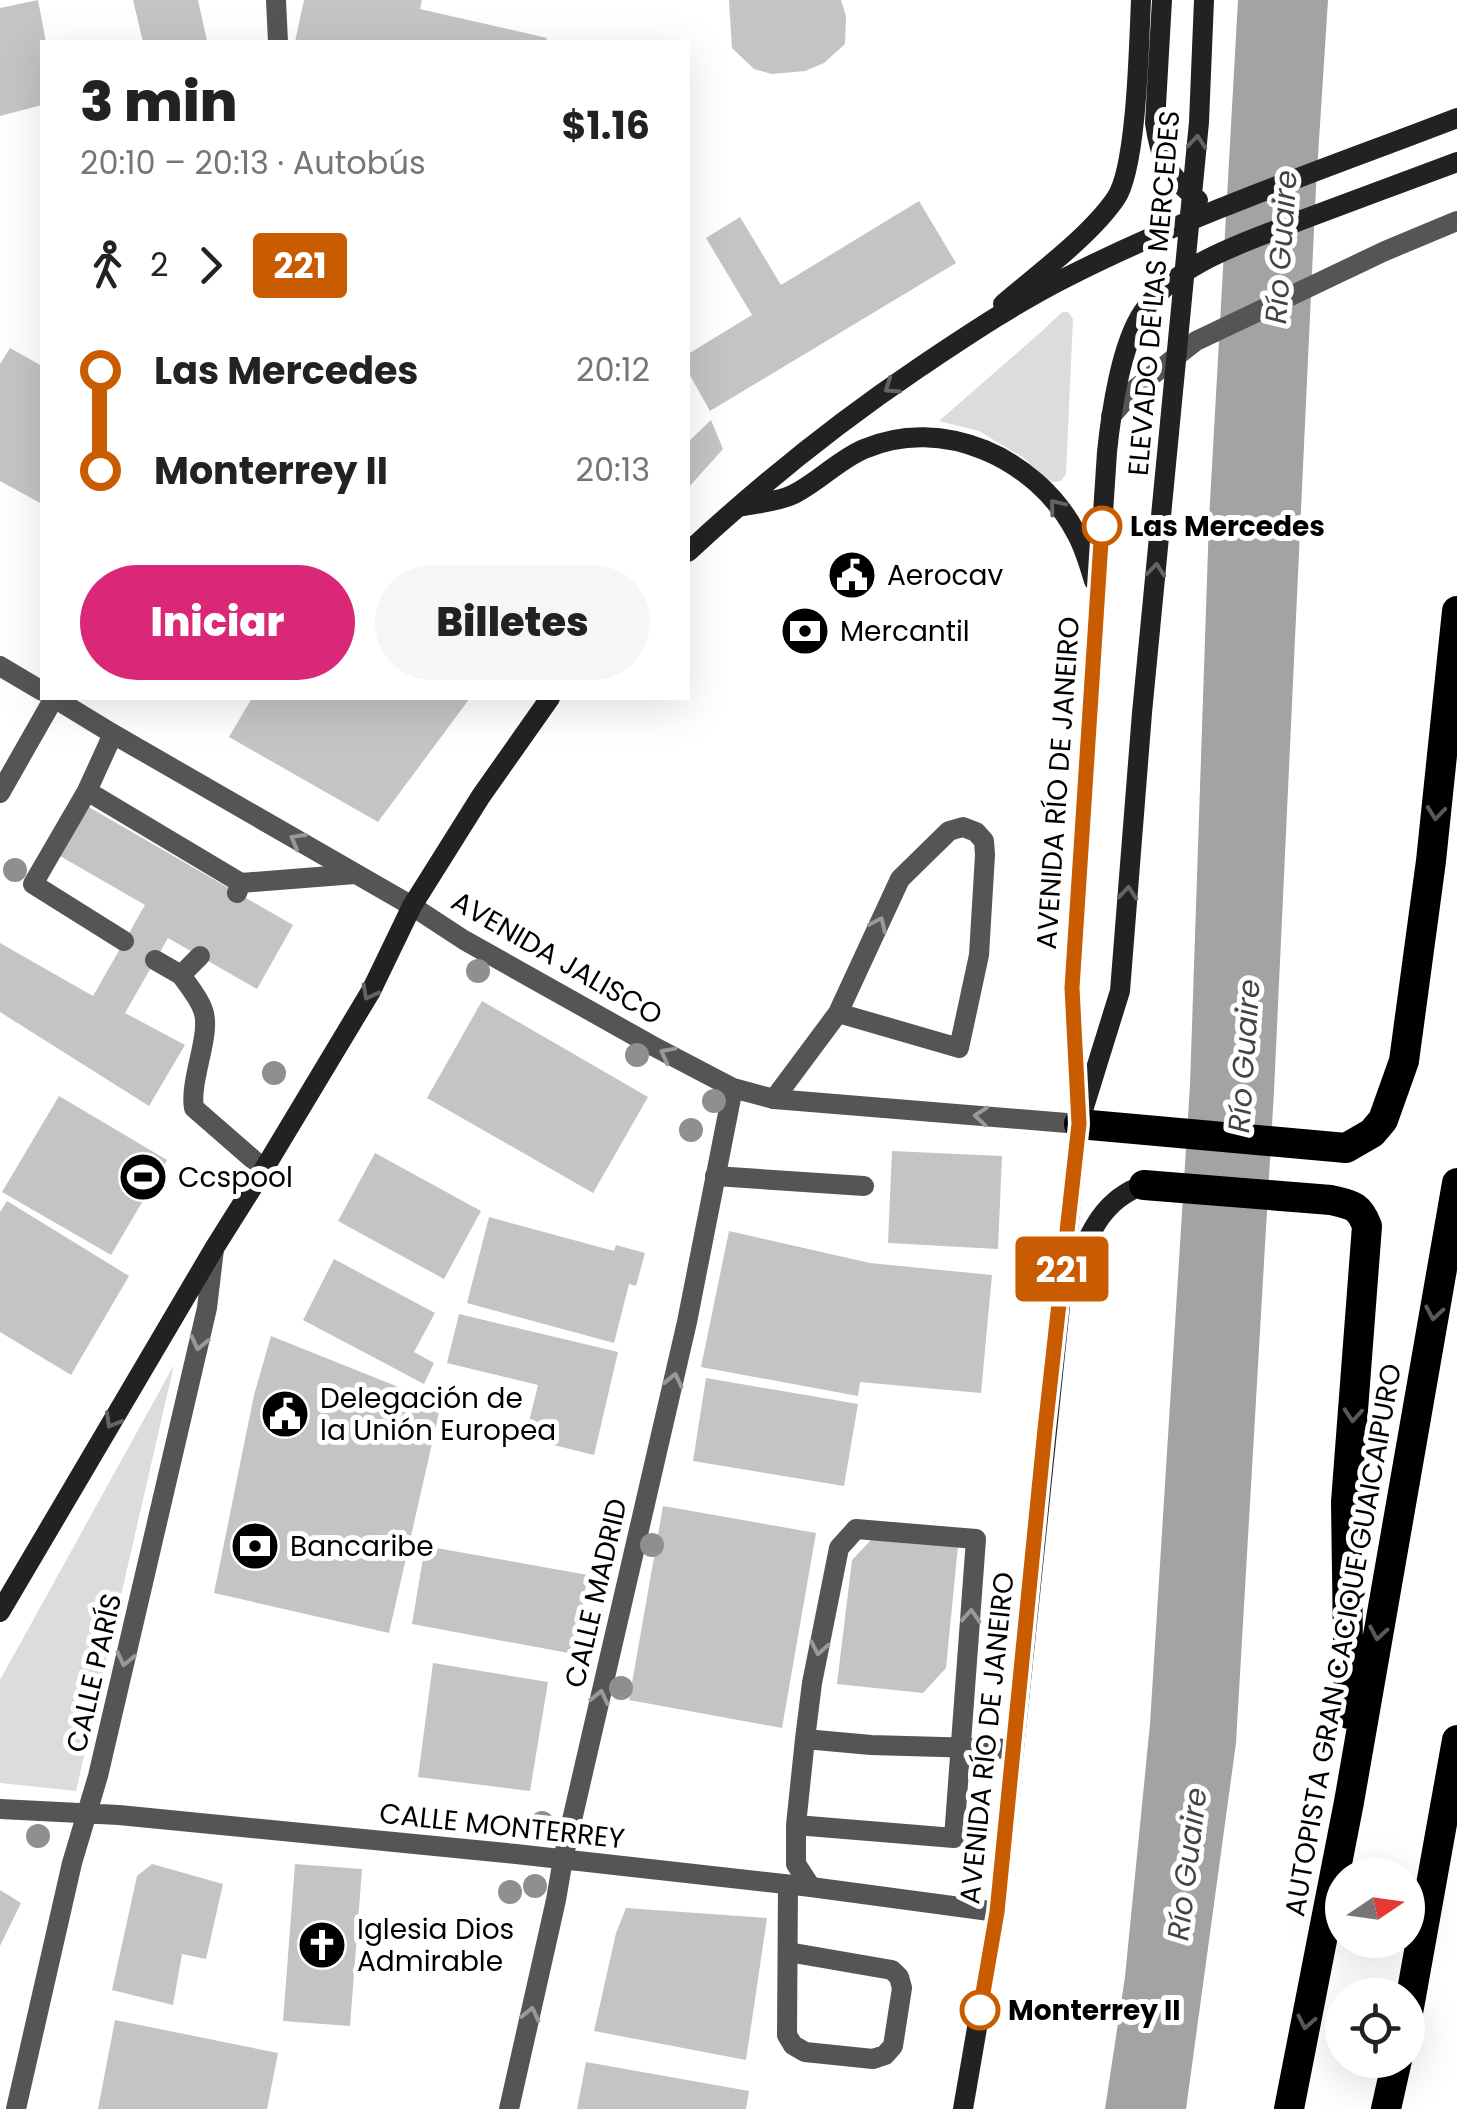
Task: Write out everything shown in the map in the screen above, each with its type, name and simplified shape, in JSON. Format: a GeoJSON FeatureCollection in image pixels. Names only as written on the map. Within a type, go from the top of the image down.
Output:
{"type":"FeatureCollection","features":[{"type":"Feature","properties":{"kind":"highway"},"geometry":{"type":"LineString","coordinates":[[1079,1124],[1346,1148],[1372,1133],[1383,1120],[1404,1061],[1431,861],[1457,611]]}},
{"type":"Feature","properties":{"kind":"highway","name":"AUTOPISTA GRAN CACIQUE GUAICAIPURO"},"geometry":{"type":"LineString","coordinates":[[1289,2109],[1349,1802],[1457,1182]]}},
{"type":"Feature","properties":{"kind":"highway"},"geometry":{"type":"LineString","coordinates":[[1144,1185],[1332,1200],[1354,1205],[1367,1226],[1346,1502],[1349,1802]]}},
{"type":"Feature","properties":{"kind":"highway"},"geometry":{"type":"LineString","coordinates":[[1414,1978],[1457,1740]]}},
{"type":"Feature","properties":{"kind":"highway"},"geometry":{"type":"LineString","coordinates":[[1386,2109],[1394,2078]]}},
{"type":"Feature","properties":{"kind":"highway"},"geometry":{"type":"LineString","coordinates":[[1394,2109],[1397,2078]]}},
{"type":"Feature","properties":{"kind":"street"},"geometry":{"type":"LineString","coordinates":[[276,0],[278,40]]}},
{"type":"Feature","properties":{"kind":"street"},"geometry":{"type":"LineString","coordinates":[[972,332],[1082,235],[1118,196],[1128,161],[1141,0]]}},
{"type":"Feature","properties":{"kind":"street"},"geometry":{"type":"LineString","coordinates":[[1162,0],[1157,138],[1171,176],[1217,208]]}},
{"type":"Feature","properties":{"kind":"street","name":"ELEVADO DE LAS MERCEDES"},"geometry":{"type":"LineString","coordinates":[[1079,1124],[1120,990],[1144,693],[1199,122],[1204,0]]}},
{"type":"Feature","properties":{"kind":"street"},"geometry":{"type":"LineString","coordinates":[[690,550],[792,460],[856,411],[972,332],[1067,277],[1217,208],[1457,118]]}},
{"type":"Feature","properties":{"kind":"street","name":"AVENIDA RÍO DE JANEIRO"},"geometry":{"type":"LineString","coordinates":[[963,2109],[997,1912],[1079,1124],[1072,988],[1111,416],[1128,345],[1136,322],[1155,298],[1208,257],[1457,162]]}},
{"type":"Feature","properties":{"kind":"street"},"geometry":{"type":"LineString","coordinates":[[1111,416],[1136,388],[1196,341],[1385,251],[1457,222]]}},
{"type":"Feature","properties":{"kind":"street"},"geometry":{"type":"LineString","coordinates":[[735,508],[792,495],[862,450],[890,441],[942,438],[969,444],[1020,469],[1057,504],[1074,529],[1098,592]]}},
{"type":"Feature","properties":{"kind":"street"},"geometry":{"type":"LineString","coordinates":[[0,666],[40,690]]}},
{"type":"Feature","properties":{"kind":"street"},"geometry":{"type":"LineString","coordinates":[[0,794],[53,700]]}},
{"type":"Feature","properties":{"kind":"street","name":"AVENIDA JALISCO"},"geometry":{"type":"LineString","coordinates":[[57,700],[481,950],[732,1088],[774,1100],[1079,1124]]}},
{"type":"Feature","properties":{"kind":"street"},"geometry":{"type":"LineString","coordinates":[[0,1612],[214,1247],[371,991],[412,906],[481,796],[549,700]]}},
{"type":"Feature","properties":{"kind":"street"},"geometry":{"type":"LineString","coordinates":[[113,734],[87,790],[33,884],[124,941]]}},
{"type":"Feature","properties":{"kind":"street"},"geometry":{"type":"LineString","coordinates":[[87,790],[239,888],[355,874]]}},
{"type":"Feature","properties":{"kind":"street"},"geometry":{"type":"LineString","coordinates":[[774,1100],[838,1013],[900,879],[949,832],[963,827],[976,832],[984,841],[979,955],[958,1048],[838,1013]]}},
{"type":"Feature","properties":{"kind":"street"},"geometry":{"type":"LineString","coordinates":[[181,975],[200,956]]}},
{"type":"Feature","properties":{"kind":"street"},"geometry":{"type":"LineString","coordinates":[[156,960],[181,975],[204,1012],[192,1097],[194,1108],[264,1169]]}},
{"type":"Feature","properties":{"kind":"street","name":"CALLE MADRID"},"geometry":{"type":"LineString","coordinates":[[509,2109],[562,1859],[688,1322],[732,1088]]}},
{"type":"Feature","properties":{"kind":"street"},"geometry":{"type":"LineString","coordinates":[[716,1176],[864,1186]]}},
{"type":"Feature","properties":{"kind":"street"},"geometry":{"type":"LineString","coordinates":[[1058,1308],[1095,1225],[1110,1203],[1144,1185]]}},
{"type":"Feature","properties":{"kind":"street","name":"CALLE PARÍS"},"geometry":{"type":"LineString","coordinates":[[16,2109],[207,1308],[214,1247]]}},
{"type":"Feature","properties":{"kind":"street"},"geometry":{"type":"LineString","coordinates":[[796,1825],[954,1838],[976,1539],[856,1530],[839,1548],[812,1684],[796,1825],[796,1864],[811,1887]]}},
{"type":"Feature","properties":{"kind":"street"},"geometry":{"type":"LineString","coordinates":[[805,1739],[1013,1750]]}},
{"type":"Feature","properties":{"kind":"street","name":"CALLE MONTERREY"},"geometry":{"type":"LineString","coordinates":[[0,1809],[120,1815],[562,1859],[997,1912]]}},
{"type":"Feature","properties":{"kind":"street"},"geometry":{"type":"LineString","coordinates":[[788,1885],[787,2035],[793,2045],[805,2052],[873,2059],[885,2055],[893,2046],[902,1988],[892,1970],[788,1952]]}},
{"type":"Feature","properties":{"kind":"shaded area"},"geometry":{"type":"Polygon","coordinates":[[[1062,312],[1068,312],[1073,319],[1066,474],[1061,481],[1052,482],[1024,458],[979,431],[939,421],[1062,312]]]}},
{"type":"Feature","properties":{"kind":"shaded area"},"geometry":{"type":"Polygon","coordinates":[[[174,1365],[76,1791],[0,1783],[0,1680],[174,1365]]]}},
{"type":"Feature","properties":{"kind":"water","name":"Río Guaire"},"geometry":{"type":"Polygon","coordinates":[[[1238,0],[1328,0],[1274,1091],[1236,1743],[1186,2109],[1105,2109],[1125,1977],[1150,1724],[1190,1085],[1209,520],[1238,0]]]}},
{"type":"Feature","properties":{"kind":"building"},"geometry":{"type":"Polygon","coordinates":[[[38,0],[46,40],[40,40],[40,106],[0,116],[0,8],[38,0]]]}},
{"type":"Feature","properties":{"kind":"building"},"geometry":{"type":"Polygon","coordinates":[[[133,0],[198,0],[207,40],[143,40],[133,0]]]}},
{"type":"Feature","properties":{"kind":"building"},"geometry":{"type":"Polygon","coordinates":[[[304,0],[422,0],[420,9],[547,38],[546,40],[295,40],[304,0]]]}},
{"type":"Feature","properties":{"kind":"building"},"geometry":{"type":"Polygon","coordinates":[[[729,0],[841,0],[846,16],[845,44],[824,63],[805,71],[772,74],[754,69],[732,48],[729,0]]]}},
{"type":"Feature","properties":{"kind":"building"},"geometry":{"type":"Polygon","coordinates":[[[919,201],[956,263],[710,411],[690,376],[690,353],[752,315],[706,238],[740,217],[781,285],[919,201]]]}},
{"type":"Feature","properties":{"kind":"building"},"geometry":{"type":"Polygon","coordinates":[[[10,348],[40,365],[40,503],[0,481],[0,364],[10,348]]]}},
{"type":"Feature","properties":{"kind":"building"},"geometry":{"type":"Polygon","coordinates":[[[711,420],[723,449],[690,486],[690,440],[711,420]]]}},
{"type":"Feature","properties":{"kind":"building"},"geometry":{"type":"Polygon","coordinates":[[[251,700],[469,700],[378,822],[229,737],[251,700]]]}},
{"type":"Feature","properties":{"kind":"building"},"geometry":{"type":"Polygon","coordinates":[[[87,806],[293,925],[257,989],[168,938],[125,1013],[185,1045],[149,1106],[0,1012],[0,943],[93,996],[145,905],[60,856],[87,806]]]}},
{"type":"Feature","properties":{"kind":"building"},"geometry":{"type":"Polygon","coordinates":[[[482,1001],[648,1097],[593,1193],[427,1098],[482,1001]]]}},
{"type":"Feature","properties":{"kind":"building"},"geometry":{"type":"Polygon","coordinates":[[[59,1096],[167,1160],[111,1255],[2,1192],[59,1096]]]}},
{"type":"Feature","properties":{"kind":"building"},"geometry":{"type":"Polygon","coordinates":[[[892,1151],[1002,1156],[998,1249],[888,1243],[892,1151]]]}},
{"type":"Feature","properties":{"kind":"building"},"geometry":{"type":"Polygon","coordinates":[[[375,1153],[481,1211],[444,1279],[338,1221],[375,1153]]]}},
{"type":"Feature","properties":{"kind":"building"},"geometry":{"type":"Polygon","coordinates":[[[7,1201],[129,1276],[71,1375],[0,1332],[0,1212],[7,1201]]]}},
{"type":"Feature","properties":{"kind":"building"},"geometry":{"type":"Polygon","coordinates":[[[489,1217],[614,1251],[616,1245],[645,1253],[636,1286],[629,1284],[614,1343],[467,1303],[489,1217]]]}},
{"type":"Feature","properties":{"kind":"building"},"geometry":{"type":"Polygon","coordinates":[[[729,1231],[870,1263],[992,1275],[981,1393],[860,1382],[858,1396],[701,1367],[729,1231]]]}},
{"type":"Feature","properties":{"kind":"building"},"geometry":{"type":"Polygon","coordinates":[[[334,1259],[435,1313],[414,1352],[434,1363],[424,1384],[303,1320],[334,1259]]]}},
{"type":"Feature","properties":{"kind":"building"},"geometry":{"type":"Polygon","coordinates":[[[459,1314],[618,1352],[594,1455],[525,1438],[538,1385],[447,1363],[459,1314]]]}},
{"type":"Feature","properties":{"kind":"building"},"geometry":{"type":"Polygon","coordinates":[[[271,1336],[441,1404],[389,1633],[214,1593],[254,1395],[271,1336]]]}},
{"type":"Feature","properties":{"kind":"building"},"geometry":{"type":"Polygon","coordinates":[[[706,1378],[858,1404],[844,1486],[693,1461],[706,1378]]]}},
{"type":"Feature","properties":{"kind":"building"},"geometry":{"type":"Polygon","coordinates":[[[663,1506],[816,1533],[782,1728],[629,1700],[663,1506]]]}},
{"type":"Feature","properties":{"kind":"building"},"geometry":{"type":"Polygon","coordinates":[[[872,1539],[958,1546],[946,1668],[923,1693],[837,1684],[852,1560],[872,1539]]]}},
{"type":"Feature","properties":{"kind":"building"},"geometry":{"type":"Polygon","coordinates":[[[425,1546],[588,1575],[574,1654],[412,1624],[425,1546]]]}},
{"type":"Feature","properties":{"kind":"building"},"geometry":{"type":"Polygon","coordinates":[[[433,1663],[548,1682],[530,1791],[418,1777],[433,1663]]]}},
{"type":"Feature","properties":{"kind":"building"},"geometry":{"type":"Polygon","coordinates":[[[152,1864],[223,1884],[206,1959],[182,1954],[173,2005],[112,1990],[137,1876],[152,1864]]]}},
{"type":"Feature","properties":{"kind":"building","name":"Iglesia Dios Admirable"},"geometry":{"type":"Polygon","coordinates":[[[295,1864],[362,1869],[350,2026],[283,2021],[295,1864]]]}},
{"type":"Feature","properties":{"kind":"building"},"geometry":{"type":"Polygon","coordinates":[[[0,1890],[21,1903],[0,1946],[0,1890]]]}},
{"type":"Feature","properties":{"kind":"building"},"geometry":{"type":"Polygon","coordinates":[[[626,1908],[767,1918],[746,2060],[594,2031],[616,1933],[626,1908]]]}},
{"type":"Feature","properties":{"kind":"building"},"geometry":{"type":"Polygon","coordinates":[[[115,2020],[278,2053],[267,2109],[98,2109],[115,2020]]]}},
{"type":"Feature","properties":{"kind":"building"},"geometry":{"type":"Polygon","coordinates":[[[586,2062],[749,2091],[746,2109],[577,2109],[586,2062]]]}},
{"type":"Feature","properties":{"kind":"bus line","name":"221"},"geometry":{"type":"LineString","coordinates":[[980,2010],[997,1912],[1079,1124],[1072,988],[1102,526]]}},
{"type":"Feature","properties":{"kind":"place","name":"Las Mercedes"},"geometry":{"type":"Point","coordinates":[1102,526]}},
{"type":"Feature","properties":{"kind":"place","name":"Aerocav"},"geometry":{"type":"Point","coordinates":[852,575]}},
{"type":"Feature","properties":{"kind":"place","name":"Mercantil"},"geometry":{"type":"Point","coordinates":[805,631]}},
{"type":"Feature","properties":{"kind":"place","name":"Ccspool"},"geometry":{"type":"Point","coordinates":[143,1177]}},
{"type":"Feature","properties":{"kind":"place","name":"Delegación de la Unión Europea"},"geometry":{"type":"Point","coordinates":[285,1414]}},
{"type":"Feature","properties":{"kind":"place","name":"Bancaribe"},"geometry":{"type":"Point","coordinates":[255,1546]}},
{"type":"Feature","properties":{"kind":"place","name":"Iglesia Dios Admirable"},"geometry":{"type":"Point","coordinates":[322,1945]}},
{"type":"Feature","properties":{"kind":"place","name":"Monterrey II"},"geometry":{"type":"Point","coordinates":[980,2010]}}]}
